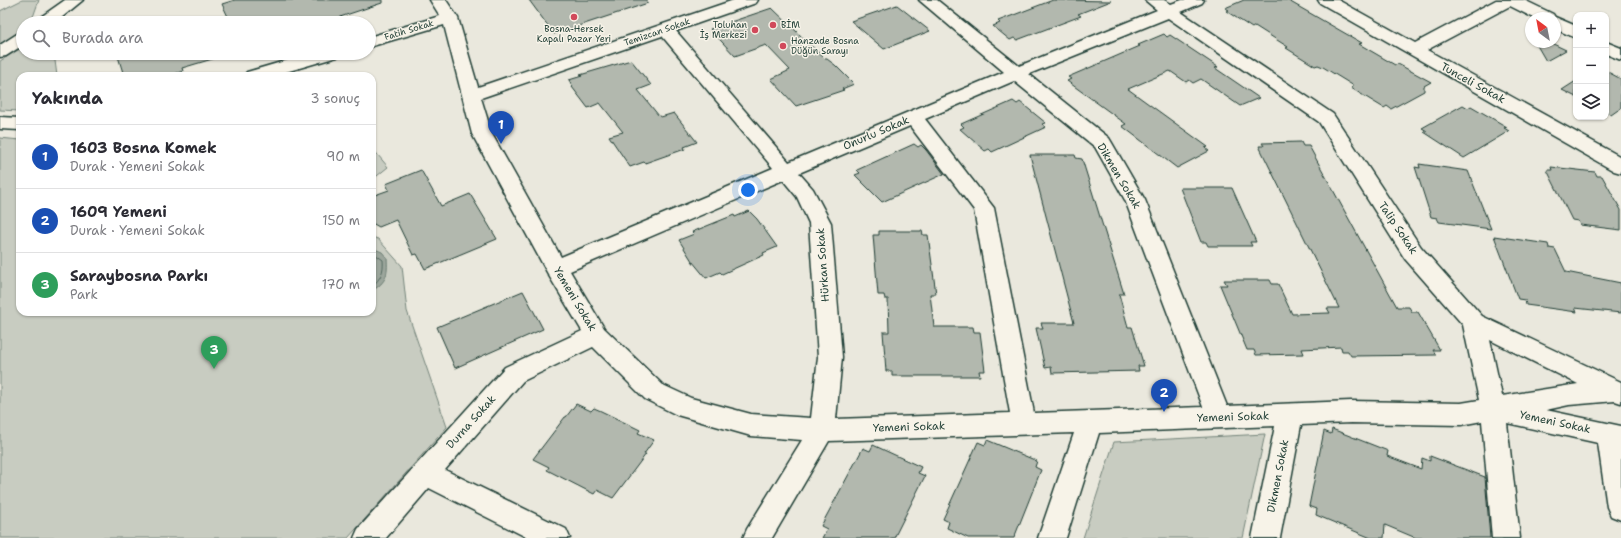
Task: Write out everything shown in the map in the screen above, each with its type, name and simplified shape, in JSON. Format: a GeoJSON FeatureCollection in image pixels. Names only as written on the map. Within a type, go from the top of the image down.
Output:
{"type":"FeatureCollection","features":[{"type":"Feature","properties":{"kind":"street"},"geometry":{"type":"LineString","coordinates":[[53,16],[75,0]]}},
{"type":"Feature","properties":{"kind":"street","name":"Yemeni Sokak"},"geometry":{"type":"LineString","coordinates":[[438,0],[450,18],[482,134],[556,268],[596,334],[654,392],[686,407],[752,425],[822,430],[1219,418],[1351,412],[1461,414],[1493,409],[1615,435]]}},
{"type":"Feature","properties":{"kind":"street","name":"Temizcan Sokak"},"geometry":{"type":"LineString","coordinates":[[472,95],[666,30],[750,0]]}},
{"type":"Feature","properties":{"kind":"street","name":"Dikmen Sokak"},"geometry":{"type":"LineString","coordinates":[[927,0],[1102,143],[1135,200],[1219,418]]}},
{"type":"Feature","properties":{"kind":"street","name":"Talip Sokak"},"geometry":{"type":"LineString","coordinates":[[1153,0],[1326,118],[1413,253],[1474,322],[1493,409],[1506,538]]}},
{"type":"Feature","properties":{"kind":"street","name":"Onurlu Sokak"},"geometry":{"type":"LineString","coordinates":[[556,268],[1017,73],[1196,0]]}},
{"type":"Feature","properties":{"kind":"street","name":"Tunceli Sokak"},"geometry":{"type":"LineString","coordinates":[[1326,0],[1621,166]]}},
{"type":"Feature","properties":{"kind":"street"},"geometry":{"type":"LineString","coordinates":[[1414,50],[1509,0],[1534,12]]}},
{"type":"Feature","properties":{"kind":"street","name":"Fatih Sokak"},"geometry":{"type":"LineString","coordinates":[[376,40],[450,18]]}},
{"type":"Feature","properties":{"kind":"street"},"geometry":{"type":"LineString","coordinates":[[1561,25],[1573,31]]}},
{"type":"Feature","properties":{"kind":"street","name":"Hürkan Sokak"},"geometry":{"type":"LineString","coordinates":[[666,30],[787,170],[806,194],[820,223],[830,357],[822,430],[757,538]]}},
{"type":"Feature","properties":{"kind":"street"},"geometry":{"type":"LineString","coordinates":[[0,52],[16,42]]}},
{"type":"Feature","properties":{"kind":"street"},"geometry":{"type":"LineString","coordinates":[[1609,49],[1621,55]]}},
{"type":"Feature","properties":{"kind":"street"},"geometry":{"type":"LineString","coordinates":[[267,72],[307,60]]}},
{"type":"Feature","properties":{"kind":"street"},"geometry":{"type":"LineString","coordinates":[[913,117],[984,208],[1024,424]]}},
{"type":"Feature","properties":{"kind":"street"},"geometry":{"type":"LineString","coordinates":[[0,123],[16,124]]}},
{"type":"Feature","properties":{"kind":"street"},"geometry":{"type":"LineString","coordinates":[[1474,322],[1618,392]]}},
{"type":"Feature","properties":{"kind":"street","name":"Durna Sokak"},"geometry":{"type":"LineString","coordinates":[[368,538],[514,374],[596,334]]}},
{"type":"Feature","properties":{"kind":"street"},"geometry":{"type":"LineString","coordinates":[[1493,409],[1533,400],[1569,395],[1618,392]]}},
{"type":"Feature","properties":{"kind":"street","name":"Dikmen Sokak"},"geometry":{"type":"LineString","coordinates":[[1266,538],[1290,414]]}},
{"type":"Feature","properties":{"kind":"street"},"geometry":{"type":"LineString","coordinates":[[1052,538],[1090,422]]}},
{"type":"Feature","properties":{"kind":"street"},"geometry":{"type":"LineString","coordinates":[[1615,435],[1621,507]]}},
{"type":"Feature","properties":{"kind":"street"},"geometry":{"type":"LineString","coordinates":[[426,473],[556,538]]}},
{"type":"Feature","properties":{"kind":"shaded area"},"geometry":{"type":"Polygon","coordinates":[[[22,0],[39,0],[33,16],[16,16],[16,35],[0,44],[0,11],[22,0]]]}},
{"type":"Feature","properties":{"kind":"shaded area"},"geometry":{"type":"Polygon","coordinates":[[[16,51],[16,60],[55,60],[56,72],[16,72],[16,111],[0,110],[0,61],[16,51]]]}},
{"type":"Feature","properties":{"kind":"shaded area"},"geometry":{"type":"Polygon","coordinates":[[[0,138],[16,140],[16,316],[376,316],[376,238],[402,266],[407,311],[447,427],[348,538],[0,538],[0,138]]]}},
{"type":"Feature","properties":{"kind":"shaded area"},"geometry":{"type":"Polygon","coordinates":[[[376,153],[388,167],[376,177],[376,153]]]}},
{"type":"Feature","properties":{"kind":"shaded area"},"geometry":{"type":"Polygon","coordinates":[[[1265,434],[1243,538],[1083,538],[1114,442],[1265,434]]]}},
{"type":"Feature","properties":{"kind":"water"},"geometry":{"type":"Polygon","coordinates":[[[376,250],[382,252],[387,258],[387,273],[381,284],[376,288],[376,250]]]}},
{"type":"Feature","properties":{"kind":"building"},"geometry":{"type":"Polygon","coordinates":[[[235,0],[382,0],[382,3],[343,16],[228,16],[222,4],[235,0]]]}},
{"type":"Feature","properties":{"kind":"building","name":"Bosna-Hersek Kapalı Pazar Yeri"},"geometry":{"type":"Polygon","coordinates":[[[529,0],[647,0],[648,3],[554,34],[529,0]]]}},
{"type":"Feature","properties":{"kind":"building"},"geometry":{"type":"Polygon","coordinates":[[[1053,0],[1111,1],[1078,14],[1081,16],[1017,40],[1014,38],[1010,40],[993,26],[1000,23],[998,21],[1053,0]]]}},
{"type":"Feature","properties":{"kind":"building"},"geometry":{"type":"Polygon","coordinates":[[[1244,0],[1287,0],[1362,43],[1359,44],[1395,65],[1398,64],[1431,82],[1424,86],[1424,91],[1391,109],[1387,106],[1384,108],[1351,88],[1354,86],[1323,67],[1318,65],[1315,66],[1255,26],[1252,28],[1226,11],[1229,10],[1225,8],[1244,0]]]}},
{"type":"Feature","properties":{"kind":"building"},"geometry":{"type":"Polygon","coordinates":[[[897,5],[930,31],[884,49],[851,21],[897,5]]]}},
{"type":"Feature","properties":{"kind":"building"},"geometry":{"type":"Polygon","coordinates":[[[772,8],[825,59],[835,65],[854,84],[842,89],[844,90],[796,106],[771,79],[790,70],[766,45],[735,56],[710,29],[772,8]]]}},
{"type":"Feature","properties":{"kind":"building"},"geometry":{"type":"Polygon","coordinates":[[[1164,34],[1167,37],[1170,35],[1218,67],[1215,68],[1259,98],[1240,106],[1201,79],[1193,83],[1189,80],[1186,82],[1170,71],[1128,89],[1208,147],[1205,148],[1209,151],[1177,168],[1122,126],[1126,124],[1067,81],[1071,79],[1068,77],[1164,34]]]}},
{"type":"Feature","properties":{"kind":"building"},"geometry":{"type":"Polygon","coordinates":[[[1538,48],[1561,48],[1566,50],[1546,61],[1538,48]]]}},
{"type":"Feature","properties":{"kind":"building"},"geometry":{"type":"Polygon","coordinates":[[[119,60],[209,60],[182,68],[183,71],[180,72],[123,72],[119,60]]]}},
{"type":"Feature","properties":{"kind":"building"},"geometry":{"type":"Polygon","coordinates":[[[631,60],[651,85],[638,90],[659,116],[661,117],[674,113],[697,142],[684,147],[685,149],[630,167],[609,136],[623,132],[600,103],[588,108],[572,87],[569,80],[582,76],[580,75],[631,60]]]}},
{"type":"Feature","properties":{"kind":"building"},"geometry":{"type":"Polygon","coordinates":[[[1609,73],[1621,79],[1621,108],[1611,115],[1609,114],[1609,73]]]}},
{"type":"Feature","properties":{"kind":"building"},"geometry":{"type":"Polygon","coordinates":[[[1573,83],[1573,96],[1562,90],[1573,83]]]}},
{"type":"Feature","properties":{"kind":"building"},"geometry":{"type":"Polygon","coordinates":[[[1013,101],[1017,104],[1020,102],[1046,123],[1042,124],[1046,127],[992,152],[989,149],[985,151],[960,129],[964,127],[961,124],[1013,101]]]}},
{"type":"Feature","properties":{"kind":"building"},"geometry":{"type":"Polygon","coordinates":[[[1463,105],[1468,108],[1471,106],[1507,127],[1504,128],[1509,131],[1464,158],[1424,132],[1427,131],[1422,128],[1463,105]]]}},
{"type":"Feature","properties":{"kind":"building"},"geometry":{"type":"Polygon","coordinates":[[[1301,142],[1303,146],[1309,146],[1397,307],[1409,307],[1412,312],[1418,312],[1440,350],[1433,350],[1436,355],[1351,356],[1348,351],[1342,351],[1341,347],[1302,349],[1304,354],[1256,355],[1254,350],[1247,350],[1220,285],[1227,285],[1224,280],[1270,280],[1272,284],[1278,284],[1292,314],[1330,313],[1327,308],[1339,308],[1259,146],[1264,146],[1262,143],[1301,142]]]}},
{"type":"Feature","properties":{"kind":"building"},"geometry":{"type":"Polygon","coordinates":[[[914,144],[918,147],[921,145],[926,150],[944,174],[882,202],[855,175],[860,173],[857,170],[914,144]]]}},
{"type":"Feature","properties":{"kind":"building"},"geometry":{"type":"Polygon","coordinates":[[[1030,155],[1075,155],[1076,158],[1082,159],[1124,294],[1119,294],[1128,327],[1132,327],[1144,366],[1138,366],[1139,371],[1052,373],[1051,367],[1045,368],[1036,328],[1043,328],[1041,323],[1074,323],[1030,155]]]}},
{"type":"Feature","properties":{"kind":"building"},"geometry":{"type":"Polygon","coordinates":[[[1419,164],[1468,171],[1491,229],[1439,222],[1437,218],[1431,217],[1415,167],[1420,168],[1419,164]]]}},
{"type":"Feature","properties":{"kind":"building"},"geometry":{"type":"Polygon","coordinates":[[[1551,167],[1595,172],[1597,176],[1602,176],[1621,210],[1621,230],[1580,225],[1578,221],[1572,220],[1547,170],[1552,170],[1551,167]]]}},
{"type":"Feature","properties":{"kind":"building"},"geometry":{"type":"Polygon","coordinates":[[[421,170],[441,206],[470,194],[497,239],[425,269],[417,254],[413,255],[396,220],[379,227],[376,225],[376,195],[389,190],[386,184],[421,170]]]}},
{"type":"Feature","properties":{"kind":"building"},"geometry":{"type":"Polygon","coordinates":[[[1180,188],[1232,188],[1256,242],[1250,242],[1252,246],[1208,246],[1206,242],[1201,242],[1180,188]]]}},
{"type":"Feature","properties":{"kind":"building"},"geometry":{"type":"Polygon","coordinates":[[[749,211],[757,219],[777,247],[763,253],[764,255],[722,274],[720,272],[706,278],[692,261],[679,240],[694,234],[692,232],[734,215],[735,217],[749,211]]]}},
{"type":"Feature","properties":{"kind":"building"},"geometry":{"type":"Polygon","coordinates":[[[879,231],[922,231],[923,235],[928,235],[936,294],[930,294],[934,327],[973,327],[974,332],[980,332],[985,371],[979,371],[980,376],[892,376],[892,371],[886,371],[883,332],[889,332],[888,299],[885,299],[884,295],[878,295],[873,235],[879,235],[879,231]]]}},
{"type":"Feature","properties":{"kind":"building"},"geometry":{"type":"Polygon","coordinates":[[[1494,236],[1548,244],[1549,248],[1555,249],[1566,272],[1621,283],[1621,313],[1575,308],[1577,312],[1526,305],[1525,300],[1518,299],[1494,236]]]}},
{"type":"Feature","properties":{"kind":"building"},"geometry":{"type":"Polygon","coordinates":[[[523,291],[543,329],[455,368],[437,327],[523,291]]]}},
{"type":"Feature","properties":{"kind":"building"},"geometry":{"type":"Polygon","coordinates":[[[576,404],[591,411],[594,408],[601,411],[640,430],[638,433],[654,440],[644,454],[646,454],[613,498],[597,490],[594,494],[547,470],[549,467],[533,459],[576,404]]]}},
{"type":"Feature","properties":{"kind":"building"},"geometry":{"type":"Polygon","coordinates":[[[1332,429],[1388,451],[1387,456],[1421,469],[1422,458],[1430,461],[1430,456],[1485,477],[1490,538],[1416,538],[1385,525],[1384,538],[1371,538],[1316,515],[1317,509],[1309,506],[1324,431],[1331,434],[1332,429]]]}},
{"type":"Feature","properties":{"kind":"building"},"geometry":{"type":"Polygon","coordinates":[[[987,440],[1037,461],[1035,467],[1041,470],[1014,538],[968,538],[947,528],[949,522],[943,519],[978,442],[985,445],[987,440]]]}},
{"type":"Feature","properties":{"kind":"building"},"geometry":{"type":"Polygon","coordinates":[[[873,445],[921,467],[918,473],[925,476],[894,538],[822,538],[827,529],[821,526],[863,448],[870,451],[873,445]]]}},
{"type":"Feature","properties":{"kind":"place","name":"Bosna-Hersek Kapalı Pazar Yeri"},"geometry":{"type":"Point","coordinates":[574,17]}},
{"type":"Feature","properties":{"kind":"place","name":"BİM"},"geometry":{"type":"Point","coordinates":[773,25]}},
{"type":"Feature","properties":{"kind":"place","name":"Toluhan İş Merkezi"},"geometry":{"type":"Point","coordinates":[755,30]}},
{"type":"Feature","properties":{"kind":"place","name":"Hanzade Bosna Düğün Sarayı"},"geometry":{"type":"Point","coordinates":[783,46]}},
{"type":"Feature","properties":{"kind":"place","name":"1603 Bosna Komek"},"geometry":{"type":"Point","coordinates":[501,144]}},
{"type":"Feature","properties":{"kind":"place","name":"Saraybosna Parkı"},"geometry":{"type":"Point","coordinates":[214,369]}},
{"type":"Feature","properties":{"kind":"place","name":"1609 Yemeni"},"geometry":{"type":"Point","coordinates":[1164,412]}}]}
